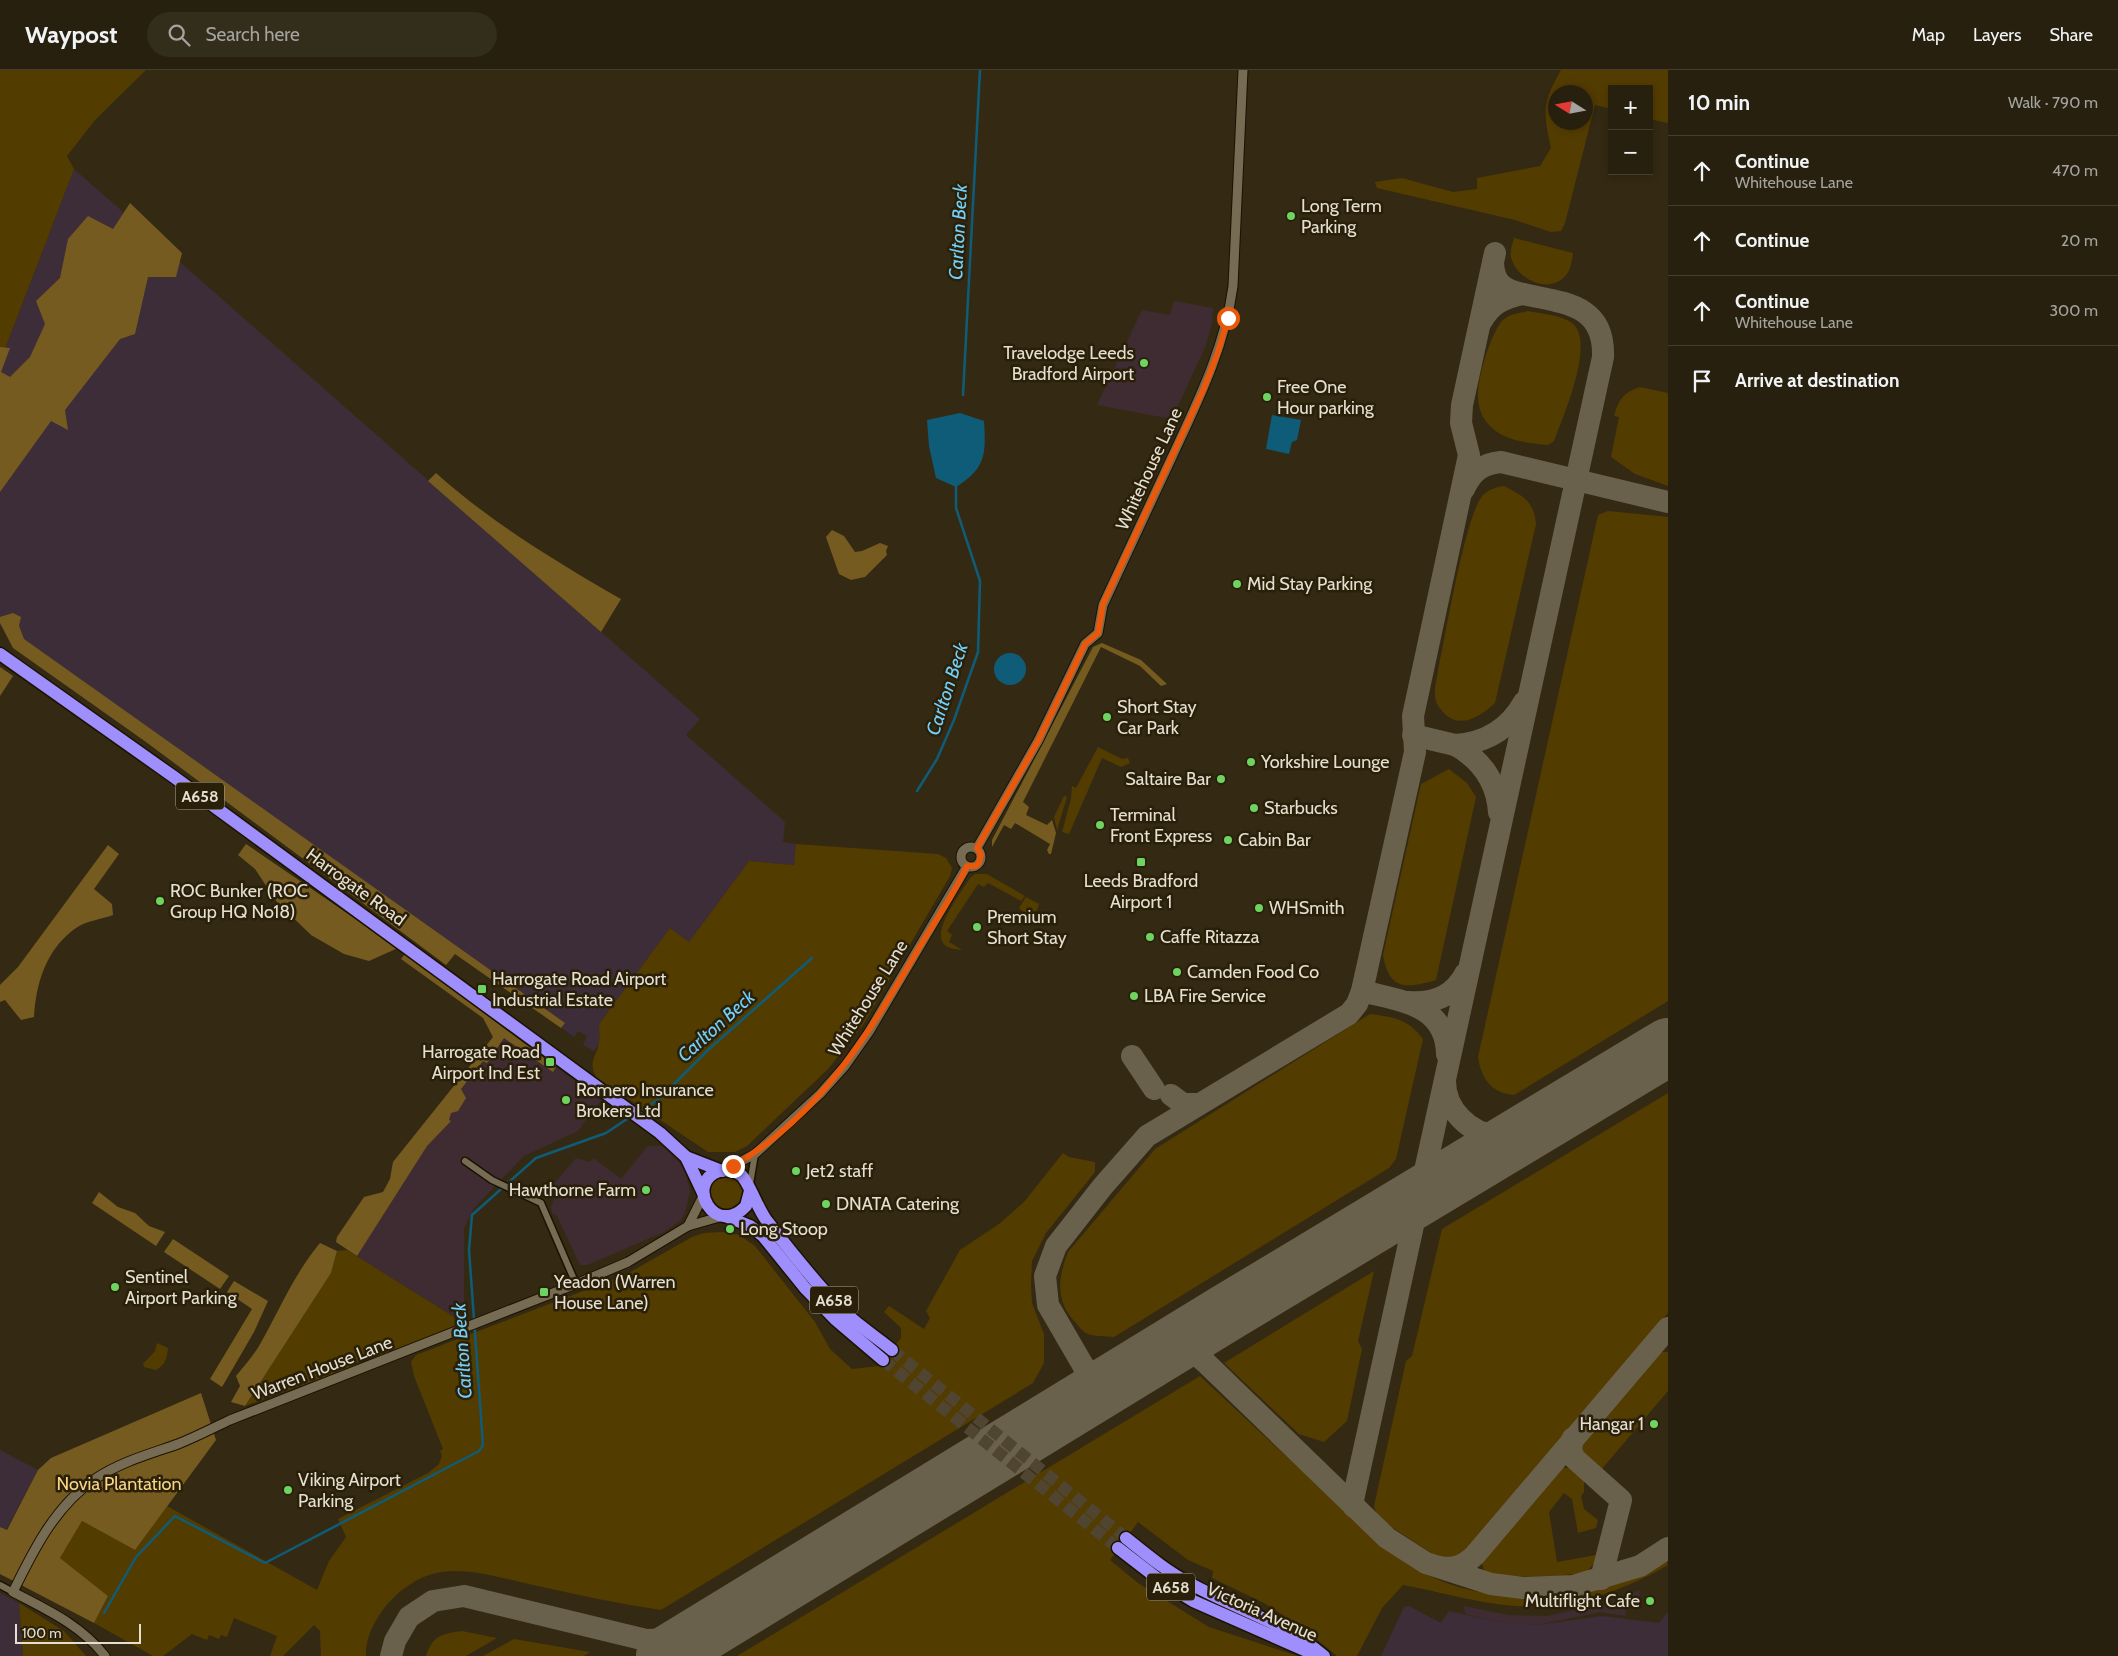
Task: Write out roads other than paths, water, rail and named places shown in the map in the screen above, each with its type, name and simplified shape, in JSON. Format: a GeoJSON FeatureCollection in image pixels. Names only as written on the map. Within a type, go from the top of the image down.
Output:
{"type":"FeatureCollection","features":[{"type":"Feature","properties":{"kind":"highway","name":"Harrogate Road"},"geometry":{"type":"LineString","coordinates":[[0,654],[182,782],[660,1133],[686,1157],[703,1194]]}},
{"type":"Feature","properties":{"kind":"highway","name":"Harrogate Road"},"geometry":{"type":"LineString","coordinates":[[686,1157],[723,1170]]}},
{"type":"Feature","properties":{"kind":"highway"},"geometry":{"type":"LineString","coordinates":[[723,1170],[735,1172],[742,1176],[749,1189],[746,1206],[740,1212],[724,1216],[708,1207],[703,1194],[709,1178],[723,1170]]}},
{"type":"Feature","properties":{"kind":"highway","name":"A658"},"geometry":{"type":"LineString","coordinates":[[749,1189],[762,1215],[836,1320],[884,1360]]}},
{"type":"Feature","properties":{"kind":"highway","name":"A658"},"geometry":{"type":"LineString","coordinates":[[724,1216],[750,1226],[763,1236],[810,1284],[892,1350]]}},
{"type":"Feature","properties":{"kind":"highway","name":"Victoria Avenue"},"geometry":{"type":"LineString","coordinates":[[1126,1538],[1187,1582],[1266,1618],[1303,1638],[1324,1656]]}},
{"type":"Feature","properties":{"kind":"highway","name":"Victoria Avenue"},"geometry":{"type":"LineString","coordinates":[[1118,1548],[1162,1582],[1193,1601],[1318,1656]]}},
{"type":"Feature","properties":{"kind":"street","name":"Whitehouse Lane"},"geometry":{"type":"LineString","coordinates":[[977,848],[1038,741],[1085,644],[1098,633],[1103,604],[1193,413],[1218,352],[1228,318],[1233,286],[1243,70]]}},
{"type":"Feature","properties":{"kind":"street"},"geometry":{"type":"LineString","coordinates":[[971,846],[977,848],[981,854],[979,863],[976,866],[967,866],[961,859],[963,851],[971,846]]}},
{"type":"Feature","properties":{"kind":"street","name":"Whitehouse Lane"},"geometry":{"type":"LineString","coordinates":[[723,1170],[755,1154],[820,1094],[845,1066],[869,1032],[967,866]]}},
{"type":"Feature","properties":{"kind":"street"},"geometry":{"type":"LineString","coordinates":[[749,1189],[755,1154]]}},
{"type":"Feature","properties":{"kind":"street"},"geometry":{"type":"LineString","coordinates":[[465,1161],[492,1180],[541,1202],[576,1284]]}},
{"type":"Feature","properties":{"kind":"street"},"geometry":{"type":"LineString","coordinates":[[688,1226],[703,1194]]}},
{"type":"Feature","properties":{"kind":"street","name":"Warren House Lane"},"geometry":{"type":"LineString","coordinates":[[13,1592],[36,1546],[70,1500],[93,1480],[113,1469],[576,1284],[628,1262],[688,1226],[724,1216]]}},
{"type":"Feature","properties":{"kind":"street"},"geometry":{"type":"LineString","coordinates":[[0,1585],[73,1625],[93,1640],[105,1656]]}},
{"type":"Feature","properties":{"kind":"water"},"geometry":{"type":"Polygon","coordinates":[[[960,413],[984,421],[985,443],[979,466],[966,480],[956,487],[936,478],[929,446],[927,420],[960,413]]]}},
{"type":"Feature","properties":{"kind":"water"},"geometry":{"type":"Polygon","coordinates":[[[1272,415],[1301,420],[1297,440],[1292,442],[1289,454],[1266,449],[1272,415]]]}},
{"type":"Feature","properties":{"kind":"water"},"geometry":{"type":"Polygon","coordinates":[[[1010,653],[1021,658],[1026,669],[1021,680],[1010,685],[999,680],[994,669],[999,658],[1010,653]]]}},
{"type":"Feature","properties":{"kind":"waterway","name":"Carlton Beck"},"geometry":{"type":"LineString","coordinates":[[963,395],[980,70]]}},
{"type":"Feature","properties":{"kind":"waterway","name":"Carlton Beck"},"geometry":{"type":"LineString","coordinates":[[917,791],[937,759],[954,720],[978,652],[980,581],[956,508],[956,485]]}},
{"type":"Feature","properties":{"kind":"waterway","name":"Carlton Beck"},"geometry":{"type":"LineString","coordinates":[[639,1112],[658,1100],[708,1050],[812,958]]}},
{"type":"Feature","properties":{"kind":"waterway","name":"Carlton Beck"},"geometry":{"type":"LineString","coordinates":[[104,1613],[136,1557],[175,1516],[265,1563],[479,1451],[483,1445],[469,1250],[472,1215],[536,1158],[606,1133],[630,1117]]}},
{"type":"Feature","properties":{"kind":"tunnel"},"geometry":{"type":"LineString","coordinates":[[892,1350],[1126,1538]]}},
{"type":"Feature","properties":{"kind":"tunnel"},"geometry":{"type":"LineString","coordinates":[[883,1360],[1118,1548]]}},
{"type":"Feature","properties":{"kind":"place","name":"Long Term Parking"},"geometry":{"type":"Point","coordinates":[1291,216]}},
{"type":"Feature","properties":{"kind":"place","name":"Travelodge Leeds Bradford Airport"},"geometry":{"type":"Point","coordinates":[1144,363]}},
{"type":"Feature","properties":{"kind":"place","name":"Free One Hour parking"},"geometry":{"type":"Point","coordinates":[1267,397]}},
{"type":"Feature","properties":{"kind":"place","name":"Mid Stay Parking"},"geometry":{"type":"Point","coordinates":[1237,584]}},
{"type":"Feature","properties":{"kind":"place","name":"Short Stay Car Park"},"geometry":{"type":"Point","coordinates":[1107,717]}},
{"type":"Feature","properties":{"kind":"place","name":"Yorkshire Lounge"},"geometry":{"type":"Point","coordinates":[1251,762]}},
{"type":"Feature","properties":{"kind":"place","name":"Saltaire Bar"},"geometry":{"type":"Point","coordinates":[1221,779]}},
{"type":"Feature","properties":{"kind":"place","name":"Starbucks"},"geometry":{"type":"Point","coordinates":[1254,808]}},
{"type":"Feature","properties":{"kind":"place","name":"Terminal Front Express"},"geometry":{"type":"Point","coordinates":[1100,825]}},
{"type":"Feature","properties":{"kind":"place","name":"Cabin Bar"},"geometry":{"type":"Point","coordinates":[1228,840]}},
{"type":"Feature","properties":{"kind":"place","name":"Leeds Bradford Airport 1"},"geometry":{"type":"Point","coordinates":[1141,862]}},
{"type":"Feature","properties":{"kind":"place","name":"ROC Bunker (ROC Group HQ No18)"},"geometry":{"type":"Point","coordinates":[160,901]}},
{"type":"Feature","properties":{"kind":"place","name":"WHSmith"},"geometry":{"type":"Point","coordinates":[1259,908]}},
{"type":"Feature","properties":{"kind":"place","name":"Premium Short Stay"},"geometry":{"type":"Point","coordinates":[977,927]}},
{"type":"Feature","properties":{"kind":"place","name":"Caffe Ritazza"},"geometry":{"type":"Point","coordinates":[1150,937]}},
{"type":"Feature","properties":{"kind":"place","name":"Camden Food Co"},"geometry":{"type":"Point","coordinates":[1177,972]}},
{"type":"Feature","properties":{"kind":"place","name":"Harrogate Road Airport Industrial Estate"},"geometry":{"type":"Point","coordinates":[482,989]}},
{"type":"Feature","properties":{"kind":"place","name":"LBA Fire Service"},"geometry":{"type":"Point","coordinates":[1134,996]}},
{"type":"Feature","properties":{"kind":"place","name":"Harrogate Road Airport Ind Est"},"geometry":{"type":"Point","coordinates":[550,1062]}},
{"type":"Feature","properties":{"kind":"place","name":"Romero Insurance Brokers Ltd"},"geometry":{"type":"Point","coordinates":[566,1100]}},
{"type":"Feature","properties":{"kind":"place","name":"Jet2 staff"},"geometry":{"type":"Point","coordinates":[796,1171]}},
{"type":"Feature","properties":{"kind":"place","name":"Hawthorne Farm"},"geometry":{"type":"Point","coordinates":[646,1190]}},
{"type":"Feature","properties":{"kind":"place","name":"DNATA Catering"},"geometry":{"type":"Point","coordinates":[826,1204]}},
{"type":"Feature","properties":{"kind":"place","name":"Long Stoop"},"geometry":{"type":"Point","coordinates":[730,1229]}},
{"type":"Feature","properties":{"kind":"place","name":"Sentinel Airport Parking"},"geometry":{"type":"Point","coordinates":[115,1287]}},
{"type":"Feature","properties":{"kind":"place","name":"Yeadon (Warren House Lane)"},"geometry":{"type":"Point","coordinates":[544,1292]}},
{"type":"Feature","properties":{"kind":"place","name":"Hangar 1"},"geometry":{"type":"Point","coordinates":[1654,1424]}},
{"type":"Feature","properties":{"kind":"place","name":"Viking Airport Parking"},"geometry":{"type":"Point","coordinates":[288,1490]}},
{"type":"Feature","properties":{"kind":"place","name":"Multiflight Cafe"},"geometry":{"type":"Point","coordinates":[1650,1601]}},
{"type":"Feature","properties":{"kind":"park label","name":"Novia Plantation"},"geometry":{"type":"Point","coordinates":[119,1484]}}]}
